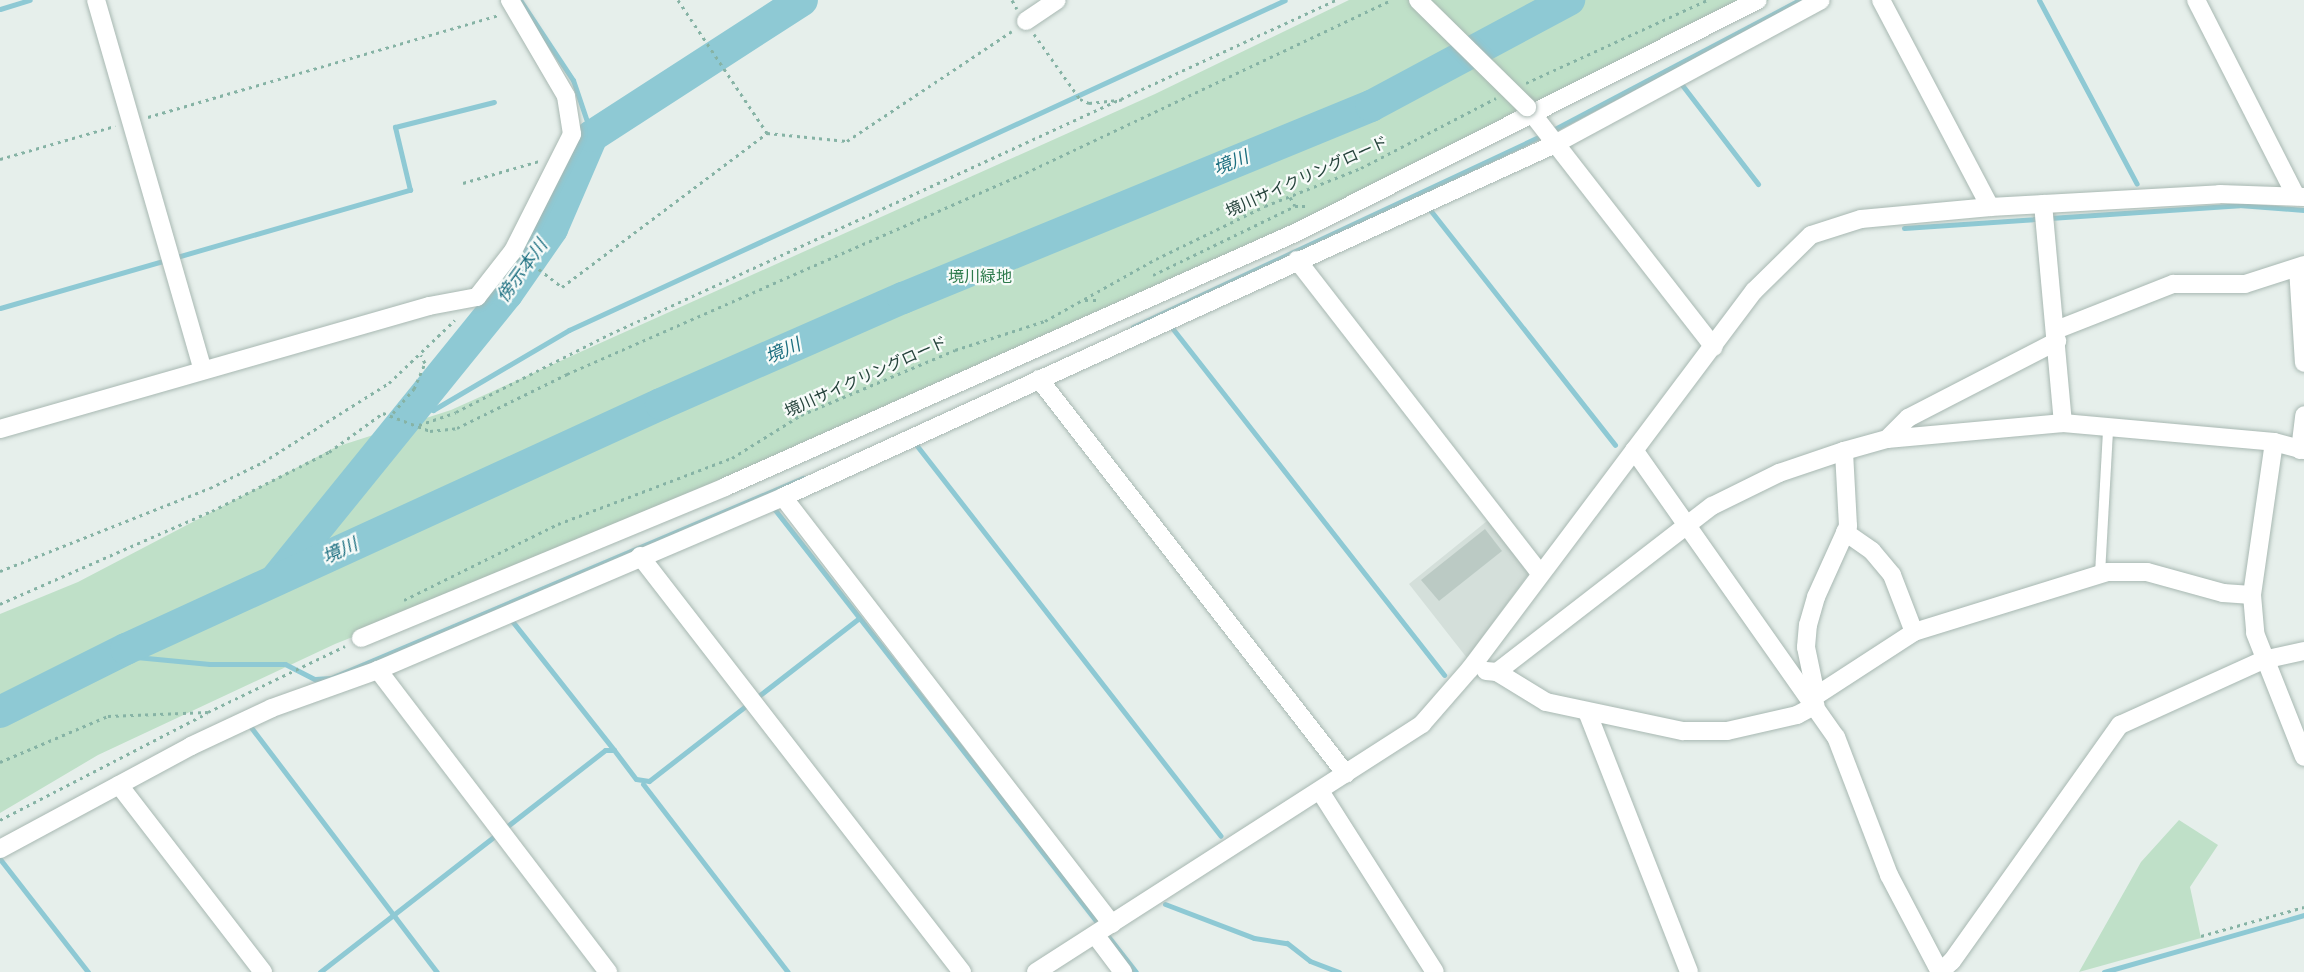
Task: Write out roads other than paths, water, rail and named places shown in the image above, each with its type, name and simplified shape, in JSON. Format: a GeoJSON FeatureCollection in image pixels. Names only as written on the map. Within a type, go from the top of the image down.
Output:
{"type":"FeatureCollection","features":[{"type":"Feature","properties":{"kind":"street"},"geometry":{"type":"LineString","coordinates":[[96,0],[129,122],[203,370]]}},
{"type":"Feature","properties":{"kind":"street"},"geometry":{"type":"LineString","coordinates":[[1026,21],[1057,0]]}},
{"type":"Feature","properties":{"kind":"street"},"geometry":{"type":"LineString","coordinates":[[1418,0],[1532,114],[1714,347]]}},
{"type":"Feature","properties":{"kind":"street"},"geometry":{"type":"LineString","coordinates":[[361,638],[972,379],[1295,233],[1758,0]]}},
{"type":"Feature","properties":{"kind":"street"},"geometry":{"type":"LineString","coordinates":[[0,849],[119,785],[272,708],[378,670],[640,556],[783,497],[1555,144],[1821,0]]}},
{"type":"Feature","properties":{"kind":"street"},"geometry":{"type":"LineString","coordinates":[[1881,0],[1990,207]]}},
{"type":"Feature","properties":{"kind":"street"},"geometry":{"type":"LineString","coordinates":[[1036,972],[1096,936],[1422,724],[1470,669],[1754,291],[1810,235],[1861,219],[1990,207],[2220,194],[2300,196],[2196,0]]}},
{"type":"Feature","properties":{"kind":"street"},"geometry":{"type":"LineString","coordinates":[[0,429],[203,370],[477,297],[513,251],[561,160],[572,134],[572,116],[556,76],[513,5]]}},
{"type":"Feature","properties":{"kind":"street"},"geometry":{"type":"LineString","coordinates":[[2043,204],[2063,423]]}},
{"type":"Feature","properties":{"kind":"street"},"geometry":{"type":"LineString","coordinates":[[1297,260],[1540,573]]}},
{"type":"Feature","properties":{"kind":"street"},"geometry":{"type":"LineString","coordinates":[[1887,439],[1908,418],[2056,336],[2173,284],[2239,285],[2301,267],[2304,363]]}},
{"type":"Feature","properties":{"kind":"street"},"geometry":{"type":"LineString","coordinates":[[1039,379],[1346,774]]}},
{"type":"Feature","properties":{"kind":"street"},"geometry":{"type":"LineString","coordinates":[[1497,672],[1685,525],[1741,489],[1844,451],[1887,439],[2063,423],[2108,430],[2274,442],[2302,450],[2304,415]]}},
{"type":"Feature","properties":{"kind":"street"},"geometry":{"type":"LineString","coordinates":[[2274,442],[2252,595],[2255,633],[2263,660],[2304,757]]}},
{"type":"Feature","properties":{"kind":"street"},"geometry":{"type":"LineString","coordinates":[[1634,450],[1685,525],[1814,700],[1836,737],[1889,875],[1940,972],[2120,725],[2263,660],[2304,651]]}},
{"type":"Feature","properties":{"kind":"street"},"geometry":{"type":"LineString","coordinates":[[1814,700],[1806,647],[1808,625],[1816,597],[1845,532],[1848,509],[1844,451]]}},
{"type":"Feature","properties":{"kind":"street"},"geometry":{"type":"LineString","coordinates":[[783,497],[1112,924]]}},
{"type":"Feature","properties":{"kind":"street"},"geometry":{"type":"LineString","coordinates":[[1845,532],[1872,551],[1892,575],[1914,632]]}},
{"type":"Feature","properties":{"kind":"street"},"geometry":{"type":"LineString","coordinates":[[640,556],[962,972]]}},
{"type":"Feature","properties":{"kind":"street"},"geometry":{"type":"LineString","coordinates":[[1470,669],[1497,672],[1531,696],[1588,714],[1708,733],[1797,715],[1814,700],[1914,632],[2100,574],[2147,572],[2223,593],[2252,595]]}},
{"type":"Feature","properties":{"kind":"street"},"geometry":{"type":"LineString","coordinates":[[378,670],[608,972]]}},
{"type":"Feature","properties":{"kind":"street"},"geometry":{"type":"LineString","coordinates":[[1588,714],[1689,972]]}},
{"type":"Feature","properties":{"kind":"street"},"geometry":{"type":"LineString","coordinates":[[119,785],[262,972]]}},
{"type":"Feature","properties":{"kind":"street"},"geometry":{"type":"LineString","coordinates":[[1320,791],[1435,972]]}},
{"type":"Feature","properties":{"kind":"street"},"geometry":{"type":"LineString","coordinates":[[1096,936],[1123,972]]}},
{"type":"Feature","properties":{"kind":"lane"},"geometry":{"type":"LineString","coordinates":[[2100,574],[2108,430]]}},
{"type":"Feature","properties":{"kind":"waterway"},"geometry":{"type":"LineString","coordinates":[[0,9],[30,0]]}},
{"type":"Feature","properties":{"kind":"waterway"},"geometry":{"type":"LineString","coordinates":[[520,0],[573,80],[592,136]]}},
{"type":"Feature","properties":{"kind":"waterway","name":"傍示本川"},"geometry":{"type":"LineString","coordinates":[[276,579],[507,294],[552,229],[592,136],[802,0]]}},
{"type":"Feature","properties":{"kind":"waterway"},"geometry":{"type":"LineString","coordinates":[[419,405],[433,410],[569,330],[1285,0]]}},
{"type":"Feature","properties":{"kind":"waterway","name":"境川"},"geometry":{"type":"LineString","coordinates":[[0,712],[126,649],[661,404],[903,298],[1371,106],[1569,0]]}},
{"type":"Feature","properties":{"kind":"waterway"},"geometry":{"type":"LineString","coordinates":[[1551,131],[1799,0]]}},
{"type":"Feature","properties":{"kind":"waterway"},"geometry":{"type":"LineString","coordinates":[[2039,0],[2137,184]]}},
{"type":"Feature","properties":{"kind":"waterway"},"geometry":{"type":"LineString","coordinates":[[1679,81],[1758,184]]}},
{"type":"Feature","properties":{"kind":"waterway"},"geometry":{"type":"LineString","coordinates":[[0,308],[410,190],[395,127],[494,102]]}},
{"type":"Feature","properties":{"kind":"waterway"},"geometry":{"type":"LineString","coordinates":[[1133,327],[1543,135]]}},
{"type":"Feature","properties":{"kind":"waterway"},"geometry":{"type":"LineString","coordinates":[[1904,228],[2239,205],[2304,210]]}},
{"type":"Feature","properties":{"kind":"waterway"},"geometry":{"type":"LineString","coordinates":[[1427,206],[1615,445]]}},
{"type":"Feature","properties":{"kind":"waterway"},"geometry":{"type":"LineString","coordinates":[[1169,324],[1444,675]]}},
{"type":"Feature","properties":{"kind":"waterway"},"geometry":{"type":"LineString","coordinates":[[914,442],[1221,836]]}},
{"type":"Feature","properties":{"kind":"waterway"},"geometry":{"type":"LineString","coordinates":[[115,655],[210,664],[285,664],[315,679],[331,678],[803,478]]}},
{"type":"Feature","properties":{"kind":"waterway"},"geometry":{"type":"LineString","coordinates":[[772,506],[1136,972]]}},
{"type":"Feature","properties":{"kind":"waterway"},"geometry":{"type":"LineString","coordinates":[[509,617],[614,750]]}},
{"type":"Feature","properties":{"kind":"waterway"},"geometry":{"type":"LineString","coordinates":[[320,972],[605,750],[614,750],[636,779],[649,781],[859,618]]}},
{"type":"Feature","properties":{"kind":"waterway"},"geometry":{"type":"LineString","coordinates":[[250,726],[437,972]]}},
{"type":"Feature","properties":{"kind":"waterway"},"geometry":{"type":"LineString","coordinates":[[643,784],[788,972]]}},
{"type":"Feature","properties":{"kind":"waterway"},"geometry":{"type":"LineString","coordinates":[[0,859],[88,972]]}},
{"type":"Feature","properties":{"kind":"waterway"},"geometry":{"type":"LineString","coordinates":[[1165,904],[1254,938],[1287,943],[1310,961],[1339,972]]}},
{"type":"Feature","properties":{"kind":"waterway"},"geometry":{"type":"LineString","coordinates":[[2104,972],[2304,915]]}},
{"type":"Feature","properties":{"kind":"park label","name":"境川緑地"},"geometry":{"type":"Point","coordinates":[980,277]}}]}
